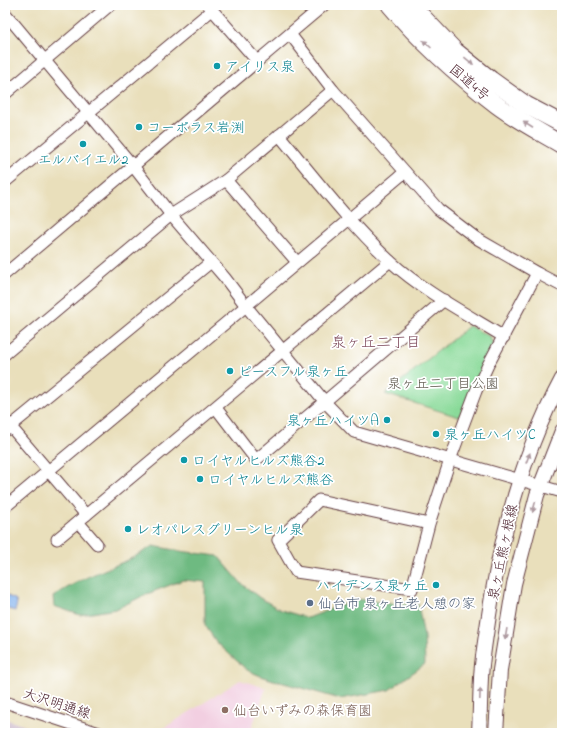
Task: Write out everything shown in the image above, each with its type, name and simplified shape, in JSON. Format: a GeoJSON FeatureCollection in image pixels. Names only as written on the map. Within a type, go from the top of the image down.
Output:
{"type":"FeatureCollection","features":[{"type":"Feature","properties":{"kind":"highway","name":"国道4号"},"geometry":{"type":"LineString","coordinates":[[390,5],[419,37],[498,105],[562,145]]}},
{"type":"Feature","properties":{"kind":"highway","name":"国道4号"},"geometry":{"type":"LineString","coordinates":[[411,5],[455,50],[491,80],[526,105],[562,124]]}},
{"type":"Feature","properties":{"kind":"main road","name":"泉ヶ丘熊ヶ根線"},"geometry":{"type":"LineString","coordinates":[[479,733],[481,677],[492,592],[506,526],[519,480],[541,423],[562,379]]}},
{"type":"Feature","properties":{"kind":"main road","name":"泉ヶ丘熊ヶ根線"},"geometry":{"type":"LineString","coordinates":[[496,733],[500,670],[514,584],[540,486],[562,431]]}},
{"type":"Feature","properties":{"kind":"street"},"geometry":{"type":"LineString","coordinates":[[5,94],[110,5]]}},
{"type":"Feature","properties":{"kind":"street"},"geometry":{"type":"LineString","coordinates":[[5,274],[324,5]]}},
{"type":"Feature","properties":{"kind":"street"},"geometry":{"type":"LineString","coordinates":[[5,182],[210,7],[257,61]]}},
{"type":"Feature","properties":{"kind":"street"},"geometry":{"type":"LineString","coordinates":[[5,13],[133,166],[171,215],[325,402],[354,432],[562,492]]}},
{"type":"Feature","properties":{"kind":"street"},"geometry":{"type":"LineString","coordinates":[[290,34],[333,90],[438,209],[476,238],[536,273],[562,286]]}},
{"type":"Feature","properties":{"kind":"street"},"geometry":{"type":"LineString","coordinates":[[5,354],[171,215],[226,180],[333,90]]}},
{"type":"Feature","properties":{"kind":"street"},"geometry":{"type":"LineString","coordinates":[[279,135],[349,218],[390,261],[422,287],[504,337]]}},
{"type":"Feature","properties":{"kind":"street"},"geometry":{"type":"LineString","coordinates":[[5,507],[405,172]]}},
{"type":"Feature","properties":{"kind":"street"},"geometry":{"type":"LineString","coordinates":[[226,180],[297,262]]}},
{"type":"Feature","properties":{"kind":"street"},"geometry":{"type":"LineString","coordinates":[[57,539],[216,408],[390,261]]}},
{"type":"Feature","properties":{"kind":"street"},"geometry":{"type":"LineString","coordinates":[[86,515],[7,425],[211,262]]}},
{"type":"Feature","properties":{"kind":"street"},"geometry":{"type":"LineString","coordinates":[[429,524],[319,500],[278,540],[296,572],[412,589],[429,524],[450,460],[476,391],[536,273]]}},
{"type":"Feature","properties":{"kind":"street"},"geometry":{"type":"LineString","coordinates":[[216,408],[256,460],[444,300]]}},
{"type":"Feature","properties":{"kind":"street"},"geometry":{"type":"LineString","coordinates":[[78,522],[97,544]]}},
{"type":"Feature","properties":{"kind":"street","name":"大沢明通線"},"geometry":{"type":"LineString","coordinates":[[5,702],[99,733]]}},
{"type":"Feature","properties":{"kind":"shaded area","name":"仙台いずみの森保育園"},"geometry":{"type":"Polygon","coordinates":[[[240,680],[266,688],[250,733],[156,733],[240,680]]]}},
{"type":"Feature","properties":{"kind":"shaded area"},"geometry":{"type":"Polygon","coordinates":[[[5,719],[45,733],[5,733],[5,719]]]}},
{"type":"Feature","properties":{"kind":"green space","name":"泉ヶ丘二丁目公園"},"geometry":{"type":"Polygon","coordinates":[[[469,326],[489,336],[493,344],[459,417],[385,394],[469,326]]]}},
{"type":"Feature","properties":{"kind":"green space"},"geometry":{"type":"Polygon","coordinates":[[[153,546],[218,556],[242,584],[260,598],[281,610],[308,618],[357,599],[395,604],[418,604],[424,637],[425,664],[389,690],[340,699],[263,677],[247,670],[217,643],[205,625],[205,582],[183,580],[147,594],[116,609],[80,615],[54,606],[53,597],[62,591],[153,546]]]}},
{"type":"Feature","properties":{"kind":"water"},"geometry":{"type":"Polygon","coordinates":[[[5,595],[15,599],[17,604],[15,611],[5,608],[5,595]]]}},
{"type":"Feature","properties":{"kind":"place","name":"アイリス泉"},"geometry":{"type":"Point","coordinates":[217,66]}},
{"type":"Feature","properties":{"kind":"place","name":"コーポラス岩渕"},"geometry":{"type":"Point","coordinates":[139,127]}},
{"type":"Feature","properties":{"kind":"place","name":"エルバイエル2"},"geometry":{"type":"Point","coordinates":[83,144]}},
{"type":"Feature","properties":{"kind":"place","name":"ピースフル泉ヶ丘"},"geometry":{"type":"Point","coordinates":[230,371]}},
{"type":"Feature","properties":{"kind":"place","name":"泉ヶ丘ハイツA"},"geometry":{"type":"Point","coordinates":[387,420]}},
{"type":"Feature","properties":{"kind":"place","name":"泉ヶ丘ハイツC"},"geometry":{"type":"Point","coordinates":[436,434]}},
{"type":"Feature","properties":{"kind":"place","name":"ロイヤルヒルズ熊谷2"},"geometry":{"type":"Point","coordinates":[184,460]}},
{"type":"Feature","properties":{"kind":"place","name":"ロイヤルヒルズ熊谷"},"geometry":{"type":"Point","coordinates":[200,479]}},
{"type":"Feature","properties":{"kind":"place","name":"レオパレスグリーンヒル泉"},"geometry":{"type":"Point","coordinates":[128,529]}},
{"type":"Feature","properties":{"kind":"place","name":"ハイデンス泉ヶ丘"},"geometry":{"type":"Point","coordinates":[436,585]}},
{"type":"Feature","properties":{"kind":"place","name":"仙台市 泉ヶ丘老人憩の家"},"geometry":{"type":"Point","coordinates":[310,603]}},
{"type":"Feature","properties":{"kind":"place","name":"仙台いずみの森保育園"},"geometry":{"type":"Point","coordinates":[225,710]}},
{"type":"Feature","properties":{"kind":"district","name":"泉ヶ丘二丁目"},"geometry":{"type":"Point","coordinates":[376,342]}}]}
